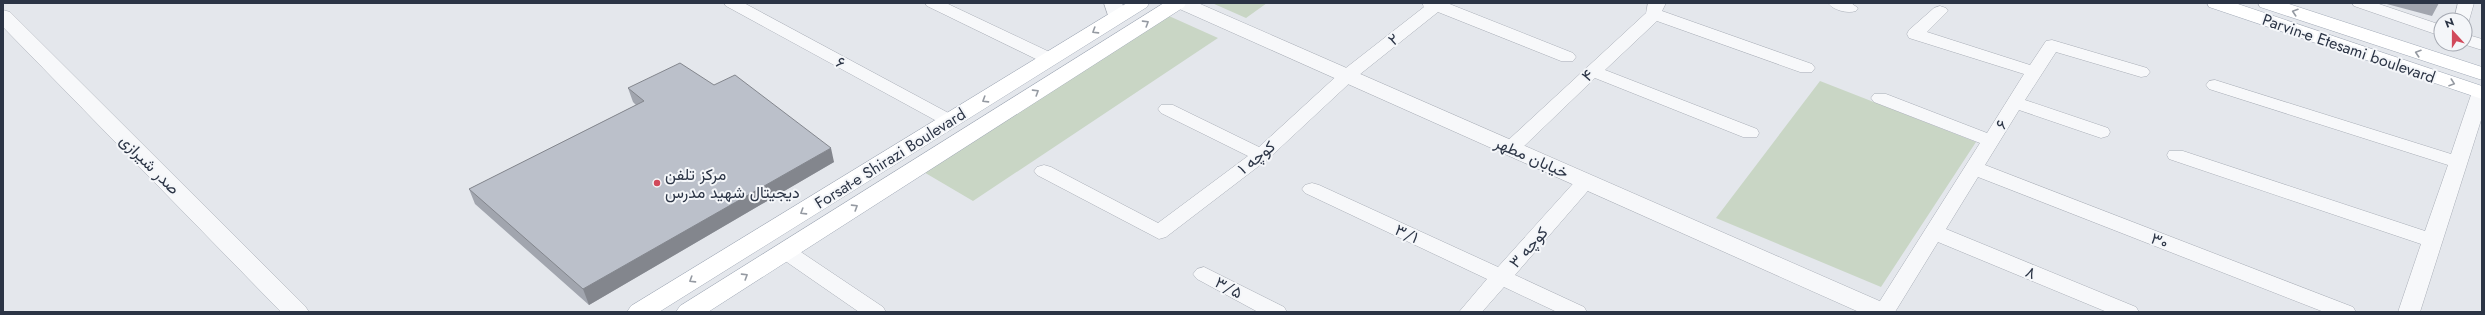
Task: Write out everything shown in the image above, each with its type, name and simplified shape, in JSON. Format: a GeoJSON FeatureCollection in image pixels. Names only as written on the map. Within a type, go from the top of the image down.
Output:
{"type":"FeatureCollection","features":[{"type":"Feature","properties":{"kind":"main road","name":"Forsat-e Shirazi Boulevard"},"geometry":{"type":"LineString","coordinates":[[640,312],[1050,59],[1115,10],[1140,3]]}},
{"type":"Feature","properties":{"kind":"main road","name":"Forsat-e Shirazi Boulevard"},"geometry":{"type":"LineString","coordinates":[[689,312],[1177,3]]}},
{"type":"Feature","properties":{"kind":"main road","name":"Parvin-e Etesami boulevard"},"geometry":{"type":"LineString","coordinates":[[2216,3],[2482,86]]}},
{"type":"Feature","properties":{"kind":"main road","name":"Parvin-e Etesami boulevard"},"geometry":{"type":"LineString","coordinates":[[2267,3],[2482,86]]}},
{"type":"Feature","properties":{"kind":"street","name":"۶"},"geometry":{"type":"LineString","coordinates":[[732,3],[950,121]]}},
{"type":"Feature","properties":{"kind":"street"},"geometry":{"type":"LineString","coordinates":[[933,3],[1050,59]]}},
{"type":"Feature","properties":{"kind":"street","name":"خیابان مطهر"},"geometry":{"type":"LineString","coordinates":[[1182,3],[1512,147],[1883,312]]}},
{"type":"Feature","properties":{"kind":"street"},"geometry":{"type":"LineString","coordinates":[[2360,3],[2433,28]]}},
{"type":"Feature","properties":{"kind":"street"},"geometry":{"type":"LineString","coordinates":[[1435,4],[1567,57]]}},
{"type":"Feature","properties":{"kind":"street","name":"۲"},"geometry":{"type":"LineString","coordinates":[[1348,76],[1435,4]]}},
{"type":"Feature","properties":{"kind":"street"},"geometry":{"type":"LineString","coordinates":[[1653,7],[1806,68]]}},
{"type":"Feature","properties":{"kind":"street","name":"۴"},"geometry":{"type":"LineString","coordinates":[[1512,147],[1592,71],[1653,7]]}},
{"type":"Feature","properties":{"kind":"street"},"geometry":{"type":"LineString","coordinates":[[1940,11],[1915,34],[2034,72]]}},
{"type":"Feature","properties":{"kind":"street","name":"صدر شیرازی"},"geometry":{"type":"LineString","coordinates":[[3,16],[296,312]]}},
{"type":"Feature","properties":{"kind":"street","name":"۶"},"geometry":{"type":"LineString","coordinates":[[1883,312],[2052,45],[2141,72]]}},
{"type":"Feature","properties":{"kind":"street"},"geometry":{"type":"LineString","coordinates":[[1592,71],[1750,133]]}},
{"type":"Feature","properties":{"kind":"street","name":"کوچه ۱"},"geometry":{"type":"LineString","coordinates":[[1044,171],[1159,232],[1261,156],[1348,76]]}},
{"type":"Feature","properties":{"kind":"street"},"geometry":{"type":"LineString","coordinates":[[2215,85],[2458,162]]}},
{"type":"Feature","properties":{"kind":"street"},"geometry":{"type":"LineString","coordinates":[[2409,312],[2482,86]]}},
{"type":"Feature","properties":{"kind":"street"},"geometry":{"type":"LineString","coordinates":[[1880,98],[1991,141]]}},
{"type":"Feature","properties":{"kind":"street"},"geometry":{"type":"LineString","coordinates":[[2015,103],[2101,132]]}},
{"type":"Feature","properties":{"kind":"street"},"geometry":{"type":"LineString","coordinates":[[1167,109],[1261,156]]}},
{"type":"Feature","properties":{"kind":"street"},"geometry":{"type":"LineString","coordinates":[[2176,155],[2432,240]]}},
{"type":"Feature","properties":{"kind":"street","name":"۳۰"},"geometry":{"type":"LineString","coordinates":[[1974,168],[2345,312]]}},
{"type":"Feature","properties":{"kind":"street","name":"کوچه ۳"},"geometry":{"type":"LineString","coordinates":[[1470,312],[1586,181]]}},
{"type":"Feature","properties":{"kind":"street","name":"۳/۱"},"geometry":{"type":"LineString","coordinates":[[1312,189],[1576,312]]}},
{"type":"Feature","properties":{"kind":"street","name":"۸"},"geometry":{"type":"LineString","coordinates":[[1934,232],[2128,312]]}},
{"type":"Feature","properties":{"kind":"street"},"geometry":{"type":"LineString","coordinates":[[785,251],[875,312]]}},
{"type":"Feature","properties":{"kind":"street","name":"۳/۵"},"geometry":{"type":"LineString","coordinates":[[1204,274],[1276,312]]}},
{"type":"Feature","properties":{"kind":"green space"},"geometry":{"type":"Polygon","coordinates":[[[1212,3],[1267,3],[1246,18],[1212,3]]]}},
{"type":"Feature","properties":{"kind":"green space"},"geometry":{"type":"Polygon","coordinates":[[[1169,16],[1218,38],[973,201],[922,171],[1169,16]]]}},
{"type":"Feature","properties":{"kind":"green space"},"geometry":{"type":"Polygon","coordinates":[[[1820,81],[1976,142],[1881,287],[1716,218],[1820,81]]]}},
{"type":"Feature","properties":{"kind":"building","name":"مرکز تلفن دیجیتال شهید مدرس"},"geometry":{"type":"Polygon","coordinates":[[[680,63],[714,85],[735,75],[831,148],[583,289],[469,189],[644,101],[628,88],[680,63]]]}},
{"type":"Feature","properties":{"kind":"place","name":"مرکز تلفن دیجیتال شهید مدرس"},"geometry":{"type":"Point","coordinates":[657,183]}}]}
